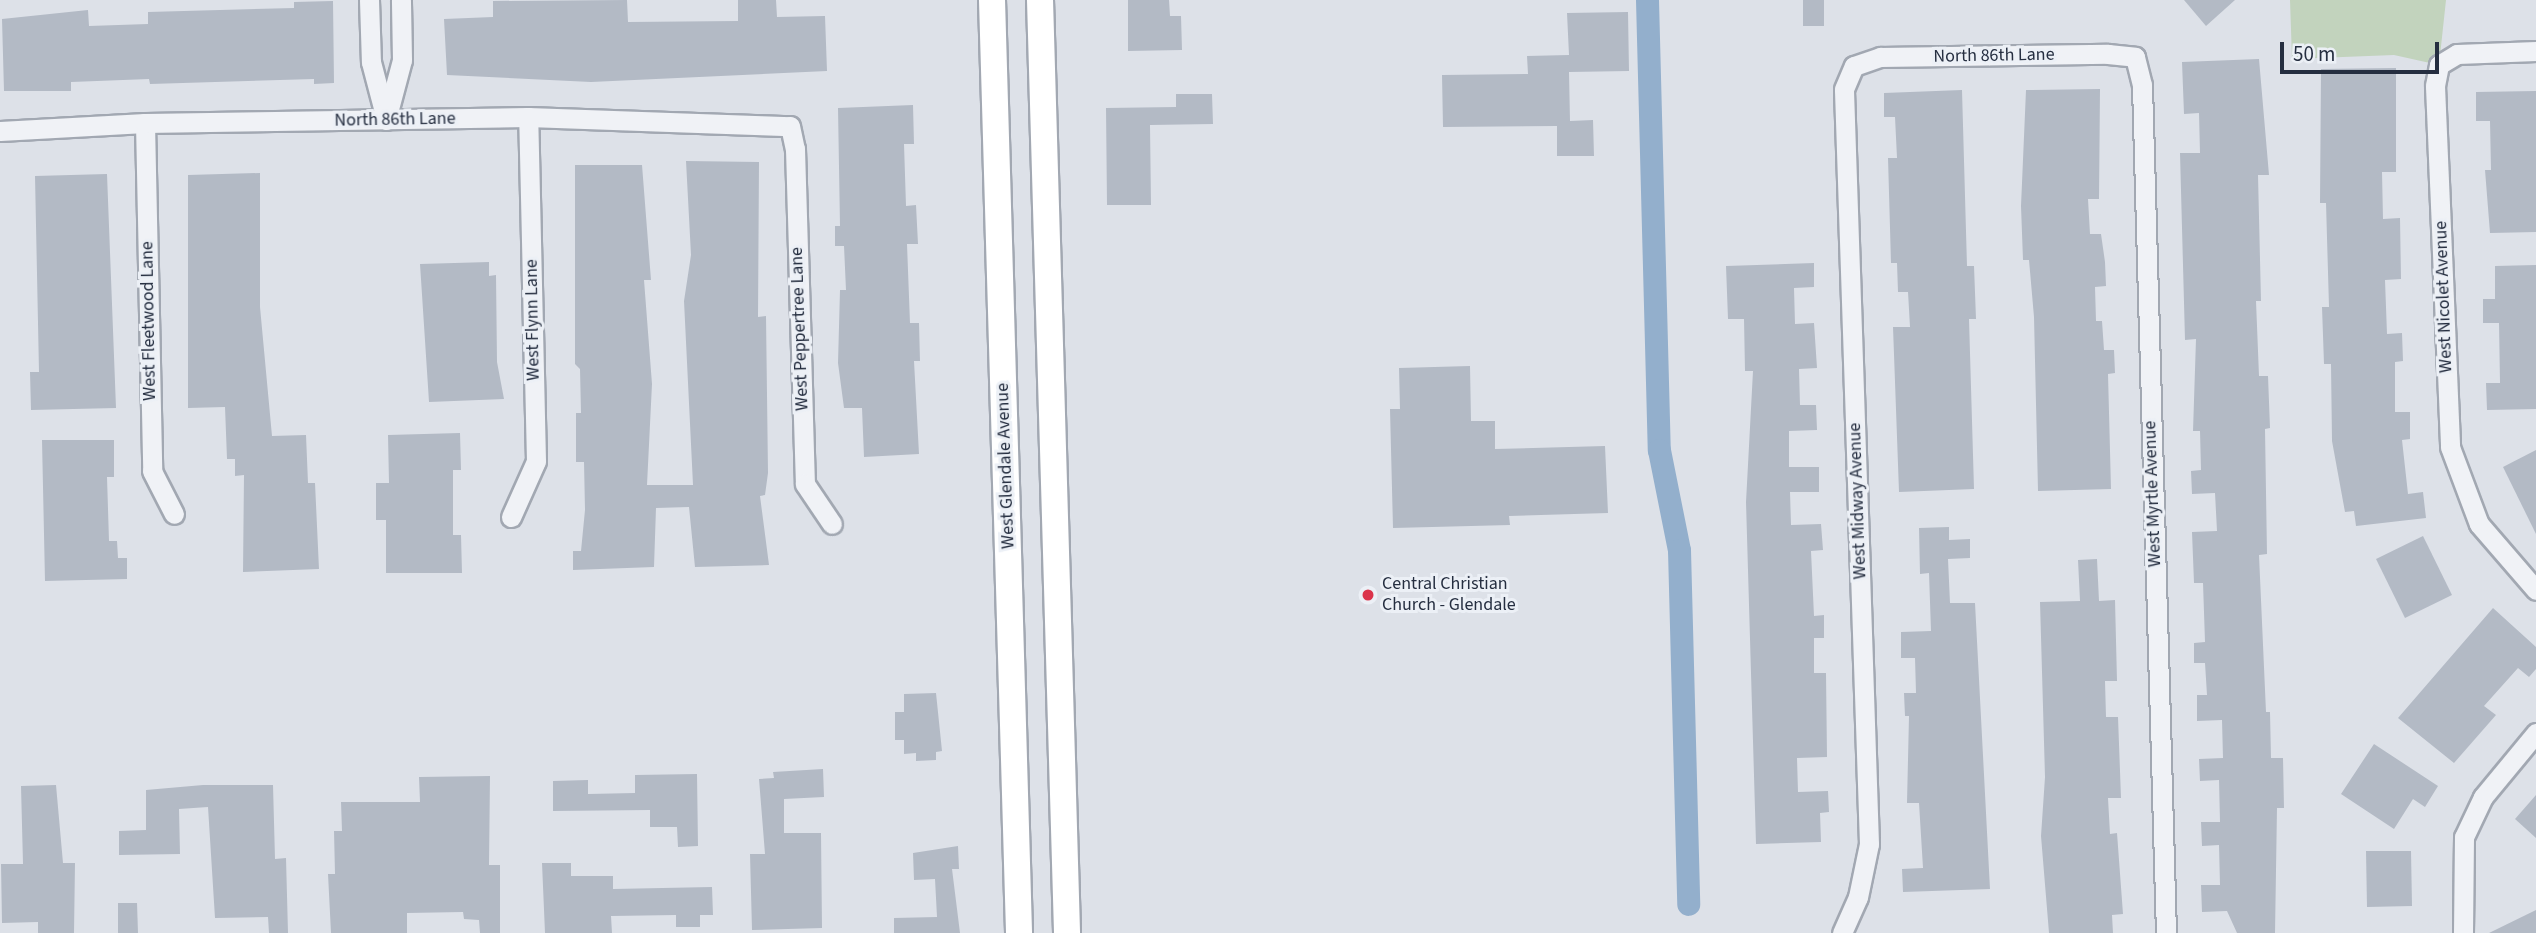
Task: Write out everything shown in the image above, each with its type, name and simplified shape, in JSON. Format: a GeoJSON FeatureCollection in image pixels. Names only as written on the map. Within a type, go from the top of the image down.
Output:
{"type":"FeatureCollection","features":[{"type":"Feature","properties":{"kind":"main road","name":"West Glendale Avenue"},"geometry":{"type":"LineString","coordinates":[[992,0],[1019,933]]}},
{"type":"Feature","properties":{"kind":"main road"},"geometry":{"type":"LineString","coordinates":[[1040,0],[1067,933]]}},
{"type":"Feature","properties":{"kind":"street"},"geometry":{"type":"LineString","coordinates":[[369,0],[370,37],[386,120]]}},
{"type":"Feature","properties":{"kind":"street"},"geometry":{"type":"LineString","coordinates":[[386,120],[402,60],[401,0]]}},
{"type":"Feature","properties":{"kind":"street"},"geometry":{"type":"LineString","coordinates":[[370,37],[402,37]]}},
{"type":"Feature","properties":{"kind":"street","name":"West Nicolet Avenue"},"geometry":{"type":"LineString","coordinates":[[2536,51],[2457,54],[2440,65],[2435,86],[2450,447],[2479,524],[2536,590]]}},
{"type":"Feature","properties":{"kind":"street","name":"North 86th Lane"},"geometry":{"type":"LineString","coordinates":[[1854,66],[1880,57],[2135,57]]}},
{"type":"Feature","properties":{"kind":"street","name":"West Myrtle Avenue"},"geometry":{"type":"LineString","coordinates":[[2135,57],[2142,85],[2166,933]]}},
{"type":"Feature","properties":{"kind":"street","name":"West Midway Avenue"},"geometry":{"type":"LineString","coordinates":[[1842,933],[1858,897],[1869,844],[1844,89],[1854,66]]}},
{"type":"Feature","properties":{"kind":"street","name":"North 86th Lane"},"geometry":{"type":"LineString","coordinates":[[0,131],[145,123],[528,117],[790,126]]}},
{"type":"Feature","properties":{"kind":"street","name":"West Flynn Lane"},"geometry":{"type":"LineString","coordinates":[[511,517],[536,461],[528,117]]}},
{"type":"Feature","properties":{"kind":"street","name":"West Fleetwood Lane"},"geometry":{"type":"LineString","coordinates":[[145,123],[152,471],[174,514]]}},
{"type":"Feature","properties":{"kind":"street","name":"West Peppertree Lane"},"geometry":{"type":"LineString","coordinates":[[790,126],[795,149],[805,484],[832,524]]}},
{"type":"Feature","properties":{"kind":"street"},"geometry":{"type":"LineString","coordinates":[[2463,933],[2464,837],[2483,797],[2536,733]]}},
{"type":"Feature","properties":{"kind":"green space"},"geometry":{"type":"Polygon","coordinates":[[[2290,0],[2446,0],[2439,65],[2394,55],[2292,59],[2290,0]]]}},
{"type":"Feature","properties":{"kind":"building"},"geometry":{"type":"Polygon","coordinates":[[[627,0],[628,22],[738,21],[738,0],[776,0],[777,17],[825,16],[827,71],[591,82],[447,75],[444,19],[493,17],[493,1],[627,0]]]}},
{"type":"Feature","properties":{"kind":"building"},"geometry":{"type":"Polygon","coordinates":[[[1128,0],[1169,0],[1170,16],[1181,16],[1182,50],[1128,51],[1128,0]]]}},
{"type":"Feature","properties":{"kind":"building"},"geometry":{"type":"Polygon","coordinates":[[[1803,0],[1824,0],[1824,26],[1803,26],[1803,0]]]}},
{"type":"Feature","properties":{"kind":"building"},"geometry":{"type":"Polygon","coordinates":[[[2184,0],[2235,0],[2206,26],[2184,0]]]}},
{"type":"Feature","properties":{"kind":"building"},"geometry":{"type":"Polygon","coordinates":[[[333,1],[334,83],[314,84],[314,79],[150,84],[149,79],[71,82],[71,91],[4,91],[2,19],[88,10],[89,26],[148,24],[148,12],[294,8],[294,2],[333,1]]]}},
{"type":"Feature","properties":{"kind":"building"},"geometry":{"type":"Polygon","coordinates":[[[1628,12],[1629,71],[1569,72],[1570,121],[1593,120],[1594,156],[1557,156],[1557,126],[1443,127],[1442,75],[1528,74],[1527,56],[1569,55],[1567,13],[1628,12]]]}},
{"type":"Feature","properties":{"kind":"building"},"geometry":{"type":"Polygon","coordinates":[[[2259,59],[2269,175],[2258,175],[2261,301],[2256,301],[2259,376],[2268,376],[2270,428],[2265,429],[2267,554],[2259,555],[2266,712],[2270,712],[2271,758],[2283,758],[2284,808],[2277,808],[2275,933],[2237,933],[2227,911],[2202,912],[2201,885],[2220,885],[2219,845],[2202,846],[2201,822],[2220,822],[2219,780],[2200,781],[2199,759],[2223,758],[2222,720],[2197,721],[2197,695],[2207,695],[2205,663],[2194,663],[2194,643],[2205,642],[2203,583],[2194,583],[2192,532],[2217,531],[2215,493],[2192,494],[2191,471],[2201,470],[2200,431],[2193,431],[2196,339],[2185,340],[2180,153],[2200,153],[2199,113],[2184,114],[2182,62],[2259,59]]]}},
{"type":"Feature","properties":{"kind":"building"},"geometry":{"type":"Polygon","coordinates":[[[2396,68],[2396,172],[2382,172],[2383,219],[2400,218],[2401,279],[2385,280],[2387,334],[2402,333],[2403,361],[2395,362],[2395,412],[2410,412],[2410,439],[2402,440],[2408,494],[2423,492],[2426,518],[2356,526],[2354,511],[2345,512],[2332,441],[2331,364],[2324,364],[2322,307],[2329,307],[2326,203],[2320,203],[2321,69],[2396,68]]]}},
{"type":"Feature","properties":{"kind":"building"},"geometry":{"type":"Polygon","coordinates":[[[2100,89],[2099,199],[2088,199],[2090,234],[2101,234],[2105,262],[2106,286],[2095,287],[2096,321],[2102,321],[2104,350],[2114,350],[2115,373],[2108,374],[2111,489],[2038,491],[2034,317],[2029,260],[2023,260],[2021,206],[2026,90],[2100,89]]]}},
{"type":"Feature","properties":{"kind":"building"},"geometry":{"type":"Polygon","coordinates":[[[1962,90],[1967,266],[1974,266],[1976,319],[1969,319],[1974,489],[1899,492],[1893,327],[1910,327],[1908,292],[1898,292],[1897,263],[1891,263],[1888,158],[1897,158],[1895,117],[1884,117],[1884,93],[1962,90]]]}},
{"type":"Feature","properties":{"kind":"building"},"geometry":{"type":"Polygon","coordinates":[[[2536,91],[2536,232],[2490,233],[2485,170],[2491,170],[2490,121],[2476,121],[2476,92],[2536,91]]]}},
{"type":"Feature","properties":{"kind":"building"},"geometry":{"type":"Polygon","coordinates":[[[1176,94],[1212,94],[1213,124],[1150,125],[1151,205],[1107,205],[1106,108],[1176,107],[1176,94]]]}},
{"type":"Feature","properties":{"kind":"building"},"geometry":{"type":"Polygon","coordinates":[[[913,105],[914,144],[904,144],[906,206],[916,205],[918,244],[907,244],[910,323],[919,323],[920,361],[914,361],[919,454],[864,457],[862,408],[844,408],[838,363],[840,290],[846,290],[844,246],[835,246],[835,226],[840,226],[838,108],[913,105]]]}},
{"type":"Feature","properties":{"kind":"building"},"geometry":{"type":"Polygon","coordinates":[[[686,161],[759,162],[758,317],[766,316],[768,473],[765,495],[760,496],[769,565],[695,567],[689,507],[656,508],[654,567],[573,570],[573,551],[581,551],[585,510],[584,462],[576,462],[576,413],[581,413],[580,369],[575,364],[575,165],[642,165],[651,280],[644,280],[652,384],[647,485],[693,485],[684,301],[691,255],[686,161]]]}},
{"type":"Feature","properties":{"kind":"building"},"geometry":{"type":"Polygon","coordinates":[[[260,173],[260,307],[272,436],[306,435],[308,483],[315,483],[319,569],[243,572],[244,475],[235,476],[235,459],[227,459],[225,407],[188,408],[188,175],[260,173]]]}},
{"type":"Feature","properties":{"kind":"building"},"geometry":{"type":"Polygon","coordinates":[[[107,174],[116,408],[31,410],[30,372],[39,372],[35,176],[107,174]]]}},
{"type":"Feature","properties":{"kind":"building"},"geometry":{"type":"Polygon","coordinates":[[[489,262],[489,276],[496,275],[497,362],[504,399],[429,402],[420,264],[489,262]]]}},
{"type":"Feature","properties":{"kind":"building"},"geometry":{"type":"Polygon","coordinates":[[[1814,263],[1814,287],[1794,288],[1795,324],[1814,323],[1817,368],[1799,369],[1800,405],[1816,405],[1817,430],[1789,431],[1789,467],[1819,467],[1819,492],[1790,492],[1791,525],[1821,524],[1823,550],[1811,551],[1814,616],[1824,615],[1824,638],[1814,638],[1814,673],[1826,673],[1827,757],[1797,758],[1798,792],[1828,791],[1829,812],[1820,813],[1821,842],[1756,844],[1746,502],[1753,371],[1745,371],[1744,319],[1728,319],[1726,266],[1814,263]]]}},
{"type":"Feature","properties":{"kind":"building"},"geometry":{"type":"Polygon","coordinates":[[[2536,265],[2536,409],[2487,410],[2486,383],[2500,383],[2499,323],[2483,323],[2483,299],[2495,299],[2495,266],[2536,265]]]}},
{"type":"Feature","properties":{"kind":"building"},"geometry":{"type":"Polygon","coordinates":[[[1470,366],[1471,421],[1495,421],[1495,449],[1605,446],[1608,513],[1509,516],[1510,525],[1393,528],[1390,409],[1400,409],[1399,368],[1470,366]]]}},
{"type":"Feature","properties":{"kind":"building"},"geometry":{"type":"Polygon","coordinates":[[[460,433],[461,470],[453,470],[453,535],[461,535],[462,573],[386,573],[386,520],[376,520],[376,483],[389,483],[388,435],[460,433]]]}},
{"type":"Feature","properties":{"kind":"building"},"geometry":{"type":"Polygon","coordinates":[[[42,440],[114,440],[114,477],[107,477],[109,541],[117,541],[118,558],[127,558],[127,579],[45,581],[42,440]]]}},
{"type":"Feature","properties":{"kind":"building"},"geometry":{"type":"Polygon","coordinates":[[[2536,450],[2536,534],[2503,467],[2536,450]]]}},
{"type":"Feature","properties":{"kind":"building"},"geometry":{"type":"Polygon","coordinates":[[[1949,527],[1949,540],[1970,539],[1970,558],[1948,559],[1950,603],[1975,603],[1990,889],[1903,892],[1902,869],[1923,868],[1919,803],[1907,803],[1909,716],[1905,716],[1904,693],[1916,693],[1915,658],[1901,658],[1901,632],[1931,631],[1929,573],[1920,574],[1919,528],[1949,527]]]}},
{"type":"Feature","properties":{"kind":"building"},"geometry":{"type":"Polygon","coordinates":[[[2423,536],[2452,595],[2405,618],[2376,559],[2423,536]]]}},
{"type":"Feature","properties":{"kind":"building"},"geometry":{"type":"Polygon","coordinates":[[[2097,559],[2099,601],[2115,600],[2117,681],[2105,681],[2106,717],[2118,717],[2121,798],[2108,798],[2110,834],[2117,833],[2123,914],[2112,915],[2113,933],[2049,933],[2041,836],[2045,777],[2040,602],[2080,601],[2078,560],[2097,559]]]}},
{"type":"Feature","properties":{"kind":"building"},"geometry":{"type":"Polygon","coordinates":[[[2493,608],[2536,647],[2536,669],[2529,677],[2518,668],[2484,706],[2496,715],[2454,763],[2398,718],[2493,608]]]}},
{"type":"Feature","properties":{"kind":"building"},"geometry":{"type":"Polygon","coordinates":[[[936,693],[942,751],[936,752],[936,760],[916,761],[916,753],[904,754],[904,740],[895,740],[895,712],[904,712],[904,694],[936,693]]]}},
{"type":"Feature","properties":{"kind":"building"},"geometry":{"type":"Polygon","coordinates":[[[2374,744],[2438,786],[2425,807],[2413,799],[2394,829],[2341,794],[2374,744]]]}},
{"type":"Feature","properties":{"kind":"building"},"geometry":{"type":"Polygon","coordinates":[[[823,769],[824,797],[784,799],[784,833],[821,833],[822,928],[752,930],[750,854],[765,854],[759,779],[774,778],[773,772],[823,769]]]}},
{"type":"Feature","properties":{"kind":"building"},"geometry":{"type":"Polygon","coordinates":[[[697,774],[698,846],[678,847],[677,827],[650,827],[650,810],[553,811],[553,781],[588,780],[588,794],[635,793],[635,775],[697,774]]]}},
{"type":"Feature","properties":{"kind":"building"},"geometry":{"type":"Polygon","coordinates":[[[490,776],[489,865],[500,865],[500,933],[480,933],[479,920],[464,919],[463,912],[407,913],[407,933],[331,933],[328,874],[335,874],[334,831],[342,831],[341,802],[420,802],[419,777],[490,776]]]}},
{"type":"Feature","properties":{"kind":"building"},"geometry":{"type":"Polygon","coordinates":[[[56,785],[63,863],[75,863],[74,933],[38,933],[38,922],[2,923],[1,864],[23,864],[21,786],[56,785]]]}},
{"type":"Feature","properties":{"kind":"building"},"geometry":{"type":"Polygon","coordinates":[[[203,785],[273,785],[275,859],[286,858],[288,933],[269,933],[268,917],[215,918],[208,807],[179,809],[180,854],[119,855],[119,831],[146,830],[146,790],[203,785]]]}},
{"type":"Feature","properties":{"kind":"building"},"geometry":{"type":"Polygon","coordinates":[[[2536,795],[2536,838],[2515,819],[2536,795]]]}},
{"type":"Feature","properties":{"kind":"building"},"geometry":{"type":"Polygon","coordinates":[[[958,846],[959,869],[952,869],[960,933],[894,933],[894,918],[937,917],[935,879],[914,880],[913,853],[958,846]]]}},
{"type":"Feature","properties":{"kind":"building"},"geometry":{"type":"Polygon","coordinates":[[[2366,851],[2411,851],[2412,906],[2367,907],[2366,851]]]}},
{"type":"Feature","properties":{"kind":"building"},"geometry":{"type":"Polygon","coordinates":[[[542,863],[571,863],[571,876],[613,876],[613,889],[712,887],[713,915],[700,915],[700,927],[676,927],[676,915],[611,916],[612,933],[545,933],[542,863]]]}},
{"type":"Feature","properties":{"kind":"building"},"geometry":{"type":"Polygon","coordinates":[[[118,903],[137,903],[138,933],[118,933],[118,903]]]}},
{"type":"Feature","properties":{"kind":"building"},"geometry":{"type":"Polygon","coordinates":[[[2536,910],[2536,933],[2489,933],[2536,910]]]}},
{"type":"Feature","properties":{"kind":"waterway"},"geometry":{"type":"LineString","coordinates":[[1647,0],[1659,450],[1679,550],[1688,904]]}},
{"type":"Feature","properties":{"kind":"place","name":"Central Christian Church - Glendale"},"geometry":{"type":"Point","coordinates":[1368,595]}}]}
